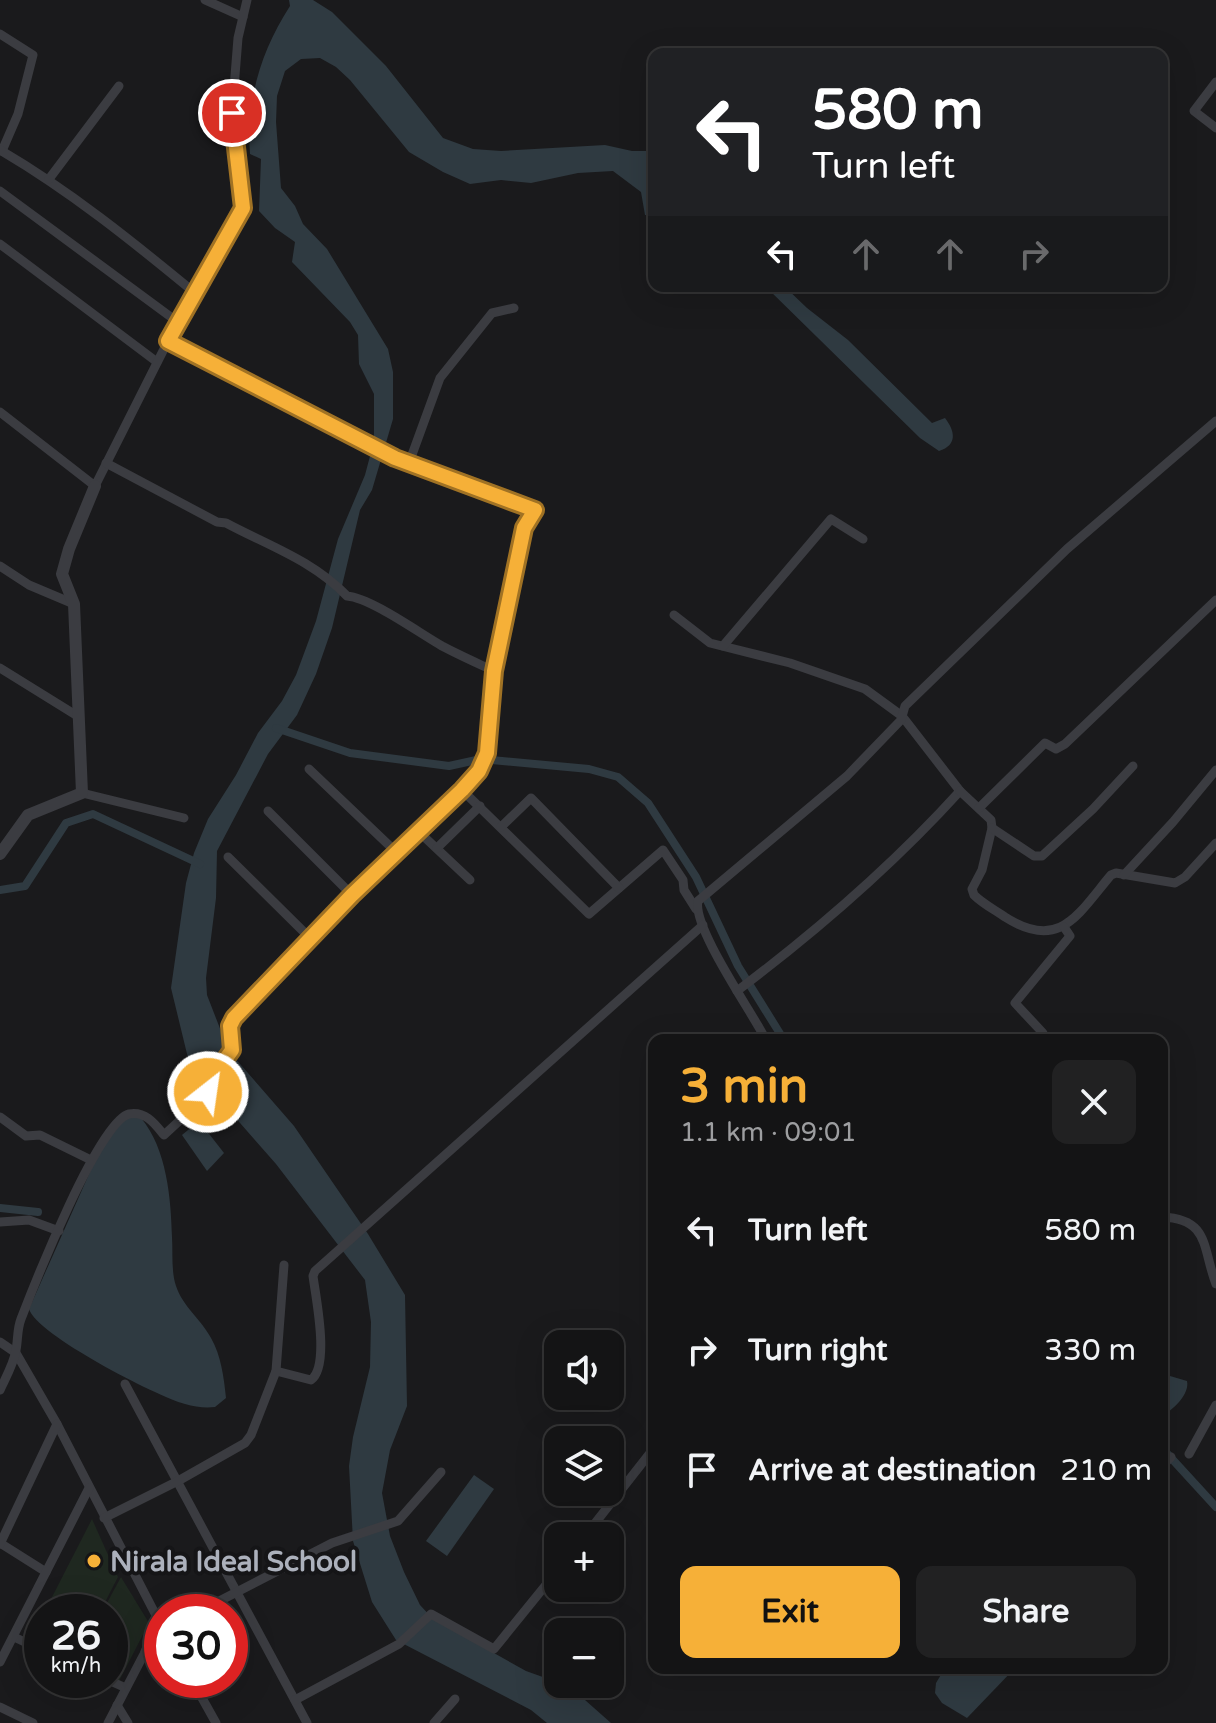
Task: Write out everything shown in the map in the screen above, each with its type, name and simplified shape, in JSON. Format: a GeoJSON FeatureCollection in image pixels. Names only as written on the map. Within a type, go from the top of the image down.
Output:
{"type":"FeatureCollection","features":[{"type":"Feature","properties":{"kind":"street"},"geometry":{"type":"LineString","coordinates":[[205,0],[243,17]]}},
{"type":"Feature","properties":{"kind":"street"},"geometry":{"type":"LineString","coordinates":[[82,793],[74,604],[62,574],[69,549],[106,463],[168,341],[243,208],[232,113],[238,38],[247,0]]}},
{"type":"Feature","properties":{"kind":"street"},"geometry":{"type":"LineString","coordinates":[[0,34],[33,55],[18,114],[1,150],[49,179],[195,293]]}},
{"type":"Feature","properties":{"kind":"street"},"geometry":{"type":"LineString","coordinates":[[1216,82],[1194,111],[1216,128]]}},
{"type":"Feature","properties":{"kind":"street"},"geometry":{"type":"LineString","coordinates":[[49,179],[119,86]]}},
{"type":"Feature","properties":{"kind":"street"},"geometry":{"type":"LineString","coordinates":[[0,191],[179,323]]}},
{"type":"Feature","properties":{"kind":"street"},"geometry":{"type":"LineString","coordinates":[[0,244],[157,362]]}},
{"type":"Feature","properties":{"kind":"street"},"geometry":{"type":"LineString","coordinates":[[409,463],[440,378],[492,313],[514,308]]}},
{"type":"Feature","properties":{"kind":"street"},"geometry":{"type":"LineString","coordinates":[[0,1390],[16,1353],[19,1324],[73,1197],[110,1128],[125,1115],[145,1115],[164,1135],[204,1098],[214,1075],[232,1050],[230,1026],[234,1018],[395,851],[479,771],[487,753],[494,671],[524,528],[535,510],[395,458],[168,341]]}},
{"type":"Feature","properties":{"kind":"street"},"geometry":{"type":"LineString","coordinates":[[0,412],[95,486]]}},
{"type":"Feature","properties":{"kind":"street"},"geometry":{"type":"LineString","coordinates":[[697,905],[847,776],[901,720],[905,706],[1067,549],[1216,421]]}},
{"type":"Feature","properties":{"kind":"street"},"geometry":{"type":"LineString","coordinates":[[106,463],[217,522],[226,523],[303,560],[328,576],[347,596],[375,607],[494,671]]}},
{"type":"Feature","properties":{"kind":"street"},"geometry":{"type":"LineString","coordinates":[[723,646],[831,519],[863,539]]}},
{"type":"Feature","properties":{"kind":"street"},"geometry":{"type":"LineString","coordinates":[[0,566],[29,585],[74,604]]}},
{"type":"Feature","properties":{"kind":"street"},"geometry":{"type":"LineString","coordinates":[[979,808],[1045,743],[1056,749],[1065,744],[1216,600]]}},
{"type":"Feature","properties":{"kind":"street"},"geometry":{"type":"LineString","coordinates":[[674,615],[710,643],[790,663],[865,689],[902,716],[946,777],[991,820],[992,828],[982,870],[973,885],[974,895],[1025,930],[1044,931],[1064,927],[1111,875],[1175,883],[1185,877],[1216,843]]}},
{"type":"Feature","properties":{"kind":"street"},"geometry":{"type":"LineString","coordinates":[[0,668],[79,717]]}},
{"type":"Feature","properties":{"kind":"street"},"geometry":{"type":"LineString","coordinates":[[992,828],[1034,856],[1042,856],[1093,809],[1133,766]]}},
{"type":"Feature","properties":{"kind":"street"},"geometry":{"type":"LineString","coordinates":[[309,769],[395,851]]}},
{"type":"Feature","properties":{"kind":"street"},"geometry":{"type":"LineString","coordinates":[[1124,875],[1216,770]]}},
{"type":"Feature","properties":{"kind":"street"},"geometry":{"type":"LineString","coordinates":[[462,790],[589,914],[663,850],[683,880],[684,890],[697,905],[710,945],[762,1034]]}},
{"type":"Feature","properties":{"kind":"street"},"geometry":{"type":"LineString","coordinates":[[737,991],[862,891],[960,791]]}},
{"type":"Feature","properties":{"kind":"street"},"geometry":{"type":"LineString","coordinates":[[0,854],[28,815],[82,793],[184,818]]}},
{"type":"Feature","properties":{"kind":"street"},"geometry":{"type":"LineString","coordinates":[[501,827],[531,798],[619,888]]}},
{"type":"Feature","properties":{"kind":"street"},"geometry":{"type":"LineString","coordinates":[[437,848],[480,806]]}},
{"type":"Feature","properties":{"kind":"street"},"geometry":{"type":"LineString","coordinates":[[268,811],[352,895]]}},
{"type":"Feature","properties":{"kind":"street"},"geometry":{"type":"LineString","coordinates":[[418,831],[470,880]]}},
{"type":"Feature","properties":{"kind":"street"},"geometry":{"type":"LineString","coordinates":[[228,857],[310,938]]}},
{"type":"Feature","properties":{"kind":"street"},"geometry":{"type":"LineString","coordinates":[[276,1371],[311,1380],[315,1378],[319,1365],[320,1323],[313,1276],[703,925]]}},
{"type":"Feature","properties":{"kind":"street"},"geometry":{"type":"LineString","coordinates":[[1043,1034],[1015,1003],[1070,936],[1064,927]]}},
{"type":"Feature","properties":{"kind":"street"},"geometry":{"type":"LineString","coordinates":[[0,1117],[26,1136],[40,1135],[91,1160]]}},
{"type":"Feature","properties":{"kind":"street"},"geometry":{"type":"LineString","coordinates":[[1168,1217],[1180,1218],[1194,1226],[1202,1236],[1216,1284]]}},
{"type":"Feature","properties":{"kind":"street"},"geometry":{"type":"LineString","coordinates":[[0,1222],[29,1220],[59,1231]]}},
{"type":"Feature","properties":{"kind":"street"},"geometry":{"type":"LineString","coordinates":[[104,1518],[178,1481],[248,1440],[276,1371],[284,1265]]}},
{"type":"Feature","properties":{"kind":"street"},"geometry":{"type":"LineString","coordinates":[[0,1342],[16,1353],[57,1424],[144,1594]]}},
{"type":"Feature","properties":{"kind":"street"},"geometry":{"type":"LineString","coordinates":[[125,1384],[307,1723]]}},
{"type":"Feature","properties":{"kind":"street"},"geometry":{"type":"LineString","coordinates":[[1189,1454],[1216,1405]]}},
{"type":"Feature","properties":{"kind":"street"},"geometry":{"type":"LineString","coordinates":[[46,1572],[0,1544],[57,1424]]}},
{"type":"Feature","properties":{"kind":"street"},"geometry":{"type":"LineString","coordinates":[[596,1522],[648,1456]]}},
{"type":"Feature","properties":{"kind":"street"},"geometry":{"type":"LineString","coordinates":[[1168,1460],[1171,1457]]}},
{"type":"Feature","properties":{"kind":"street"},"geometry":{"type":"LineString","coordinates":[[231,1594],[350,1537],[392,1524],[411,1510],[441,1472]]}},
{"type":"Feature","properties":{"kind":"street"},"geometry":{"type":"LineString","coordinates":[[0,1662],[89,1488]]}},
{"type":"Feature","properties":{"kind":"street"},"geometry":{"type":"LineString","coordinates":[[295,1700],[399,1644],[431,1614],[494,1649],[544,1587]]}},
{"type":"Feature","properties":{"kind":"street"},"geometry":{"type":"LineString","coordinates":[[14,1637],[24,1642]]}},
{"type":"Feature","properties":{"kind":"street"},"geometry":{"type":"LineString","coordinates":[[128,1684],[144,1654]]}},
{"type":"Feature","properties":{"kind":"street"},"geometry":{"type":"LineString","coordinates":[[108,1723],[121,1698]]}},
{"type":"Feature","properties":{"kind":"street"},"geometry":{"type":"LineString","coordinates":[[202,1698],[216,1723]]}},
{"type":"Feature","properties":{"kind":"street"},"geometry":{"type":"LineString","coordinates":[[434,1723],[455,1699]]}},
{"type":"Feature","properties":{"kind":"street"},"geometry":{"type":"LineString","coordinates":[[117,1705],[128,1723]]}},
{"type":"Feature","properties":{"kind":"street"},"geometry":{"type":"LineString","coordinates":[[0,1707],[27,1722]]}},
{"type":"Feature","properties":{"kind":"shaded area"},"geometry":{"type":"Polygon","coordinates":[[[289,0],[313,0],[332,12],[386,66],[443,138],[473,149],[501,151],[605,145],[648,151],[648,215],[645,215],[641,192],[613,171],[578,173],[531,183],[501,180],[470,184],[409,152],[336,67],[320,58],[301,59],[285,71],[277,96],[276,122],[281,188],[295,206],[303,224],[327,249],[388,349],[393,372],[393,419],[372,490],[360,510],[332,628],[316,674],[297,715],[268,754],[217,851],[216,898],[206,978],[207,995],[234,1057],[294,1126],[368,1234],[405,1295],[407,1406],[390,1450],[382,1493],[390,1536],[420,1605],[433,1619],[526,1671],[544,1677],[544,1698],[582,1698],[611,1723],[547,1723],[531,1710],[396,1640],[372,1602],[353,1541],[349,1466],[370,1367],[371,1322],[365,1280],[276,1164],[212,1091],[188,1058],[171,988],[186,883],[194,853],[208,819],[296,675],[316,621],[338,539],[365,475],[374,441],[374,394],[359,364],[358,335],[350,322],[292,262],[295,242],[275,228],[259,211],[261,159],[250,154],[250,114],[264,58],[290,6],[289,0]]]}},
{"type":"Feature","properties":{"kind":"shaded area"},"geometry":{"type":"Polygon","coordinates":[[[771,292],[790,292],[848,340],[932,423],[945,418],[953,433],[949,445],[939,451],[920,438],[771,292]]]}},
{"type":"Feature","properties":{"kind":"shaded area"},"geometry":{"type":"Polygon","coordinates":[[[126,1118],[141,1118],[150,1130],[162,1159],[170,1207],[176,1286],[211,1338],[222,1367],[226,1398],[215,1407],[200,1407],[170,1399],[125,1377],[53,1334],[29,1309],[102,1145],[126,1118]]]}},
{"type":"Feature","properties":{"kind":"shaded area"},"geometry":{"type":"Polygon","coordinates":[[[199,1121],[224,1153],[207,1171],[182,1135],[199,1121]]]}},
{"type":"Feature","properties":{"kind":"shaded area"},"geometry":{"type":"Polygon","coordinates":[[[1170,1376],[1187,1381],[1187,1386],[1180,1401],[1168,1412],[1170,1376]]]}},
{"type":"Feature","properties":{"kind":"shaded area"},"geometry":{"type":"Polygon","coordinates":[[[474,1475],[494,1489],[447,1556],[426,1541],[474,1475]]]}},
{"type":"Feature","properties":{"kind":"shaded area"},"geometry":{"type":"Polygon","coordinates":[[[92,1519],[118,1577],[109,1594],[54,1594],[92,1519]]]}},
{"type":"Feature","properties":{"kind":"shaded area"},"geometry":{"type":"Polygon","coordinates":[[[121,1577],[144,1615],[144,1633],[128,1664],[128,1594],[112,1594],[121,1577]]]}},
{"type":"Feature","properties":{"kind":"shaded area"},"geometry":{"type":"Polygon","coordinates":[[[941,1674],[1009,1674],[967,1718],[942,1703],[935,1693],[941,1674]]]}},
{"type":"Feature","properties":{"kind":"waterway"},"geometry":{"type":"LineString","coordinates":[[276,728],[350,753],[449,766],[481,759],[589,769],[618,777],[648,803],[696,877],[738,966],[780,1034]]}},
{"type":"Feature","properties":{"kind":"waterway"},"geometry":{"type":"LineString","coordinates":[[0,890],[25,886],[66,823],[93,814],[200,864]]}},
{"type":"Feature","properties":{"kind":"waterway"},"geometry":{"type":"LineString","coordinates":[[0,1208],[38,1212]]}},
{"type":"Feature","properties":{"kind":"waterway"},"geometry":{"type":"LineString","coordinates":[[1168,1455],[1216,1507]]}},
{"type":"Feature","properties":{"kind":"place","name":"Nirala Ideal School"},"geometry":{"type":"Point","coordinates":[94,1561]}},
{"type":"Feature","properties":{"kind":"route"},"geometry":{"type":"LineString","coordinates":[[208,1092],[214,1075],[232,1050],[230,1026],[234,1018],[395,851],[479,771],[487,753],[494,671],[524,528],[535,510],[395,458],[168,341],[243,208],[232,113]]}}]}
